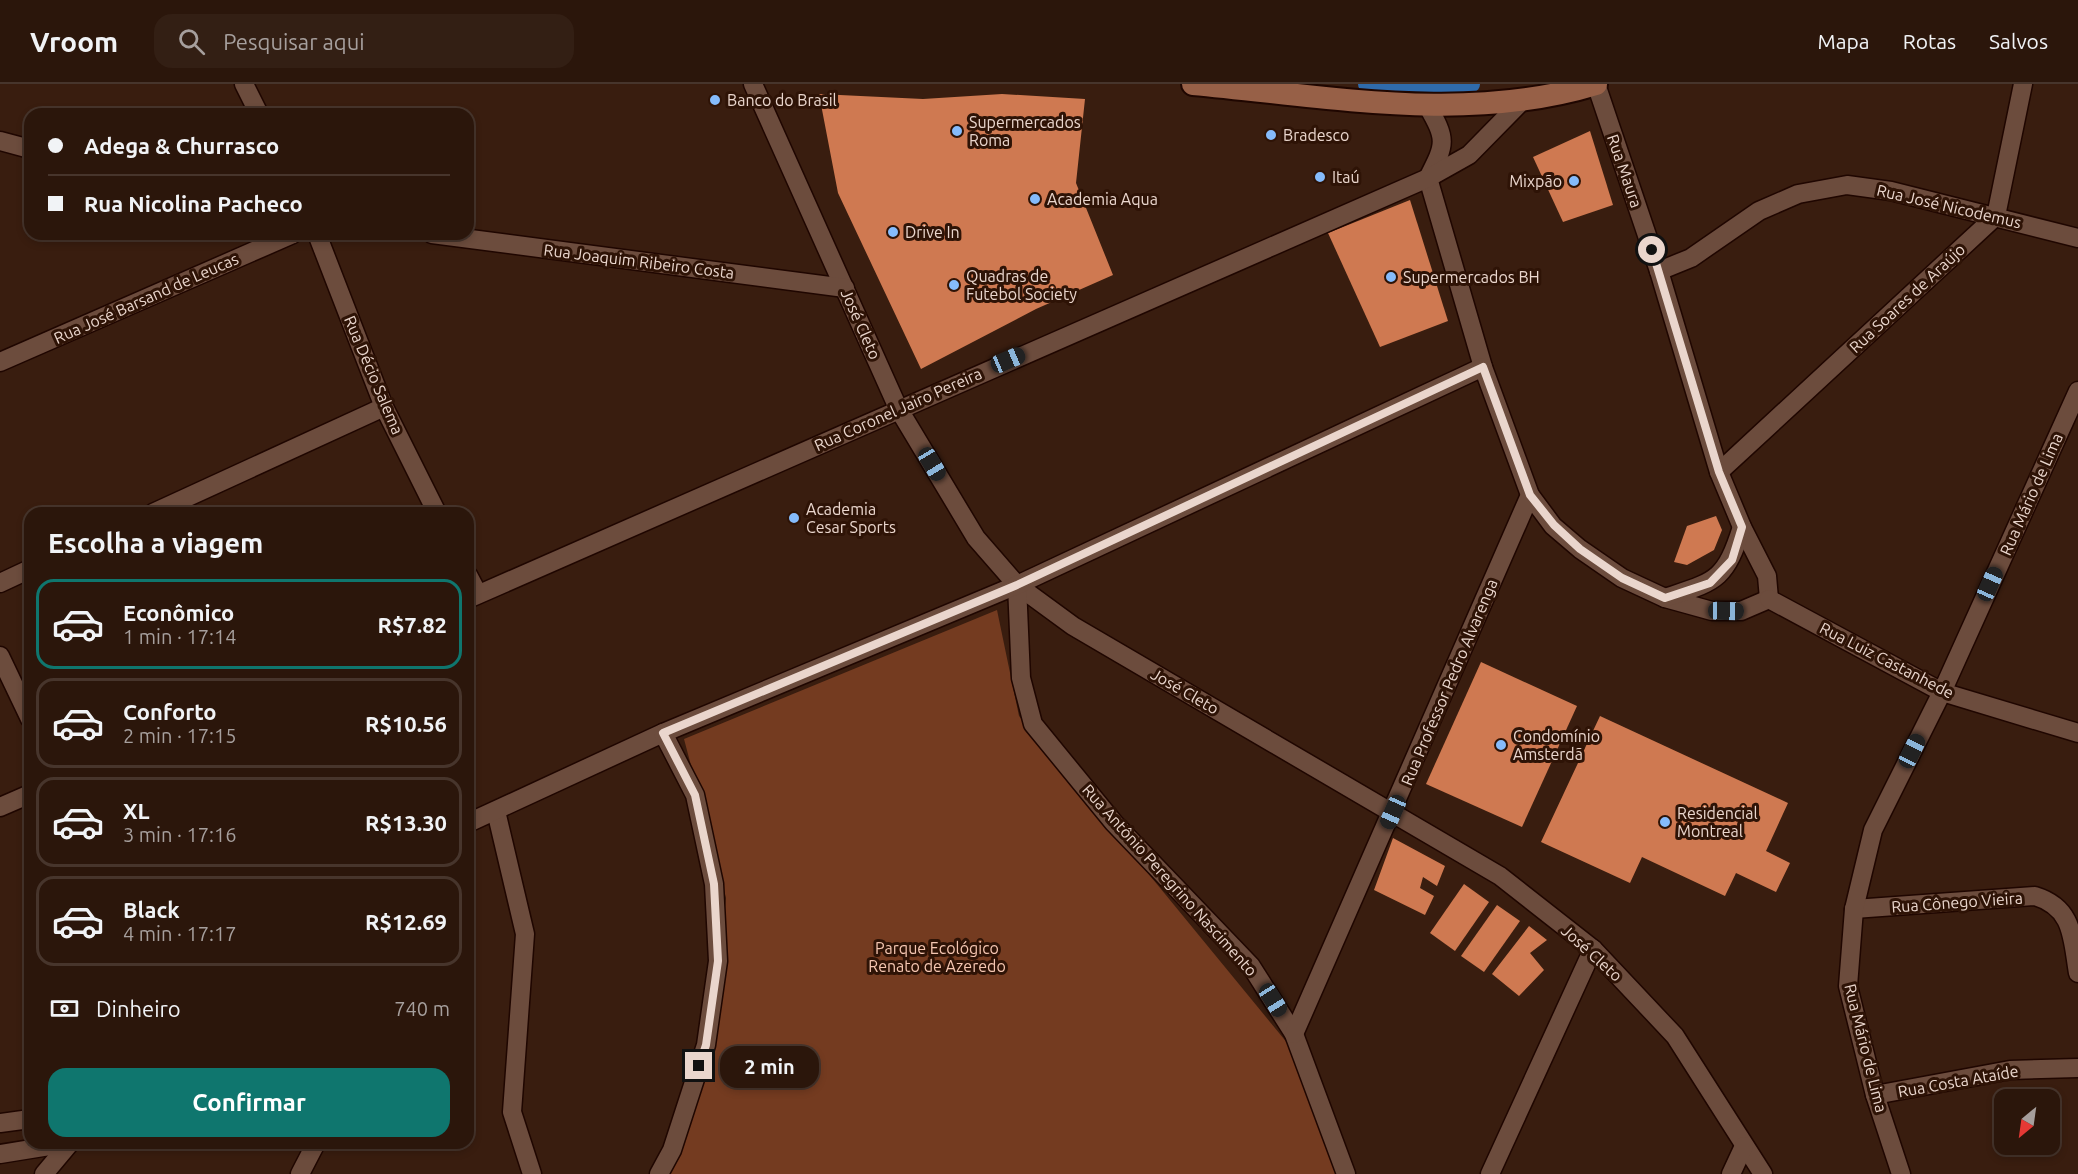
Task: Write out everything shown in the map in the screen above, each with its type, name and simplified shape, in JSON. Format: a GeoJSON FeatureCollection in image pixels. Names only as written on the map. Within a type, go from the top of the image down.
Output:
{"type":"FeatureCollection","features":[{"type":"Feature","properties":{"kind":"main road"},"geometry":{"type":"LineString","coordinates":[[1194,84],[1427,105],[1522,101],[1596,84]]}},
{"type":"Feature","properties":{"kind":"street"},"geometry":{"type":"LineString","coordinates":[[244,84],[256,108]]}},
{"type":"Feature","properties":{"kind":"street","name":"José Cleto"},"geometry":{"type":"LineString","coordinates":[[753,84],[898,408],[976,538],[1017,585],[1073,626],[1500,876],[1593,950],[1675,1035],[1763,1174]]}},
{"type":"Feature","properties":{"kind":"street","name":"Rua Maura"},"geometry":{"type":"LineString","coordinates":[[1596,84],[1659,271],[1719,472],[1742,527]]}},
{"type":"Feature","properties":{"kind":"street"},"geometry":{"type":"LineString","coordinates":[[1996,216],[2023,84]]}},
{"type":"Feature","properties":{"kind":"street","name":"Rua Coronel Jairo Pereira"},"geometry":{"type":"LineString","coordinates":[[474,596],[898,408],[1428,178],[1469,155],[1522,101]]}},
{"type":"Feature","properties":{"kind":"street"},"geometry":{"type":"LineString","coordinates":[[1427,105],[1441,130],[1442,151],[1428,178],[1483,367],[1530,495],[1554,525],[1580,549],[1622,578],[1665,598],[1712,611],[1741,611],[1769,599],[1767,576],[1742,527]]}},
{"type":"Feature","properties":{"kind":"street"},"geometry":{"type":"LineString","coordinates":[[0,141],[24,147]]}},
{"type":"Feature","properties":{"kind":"street","name":"Rua José Nicodemus"},"geometry":{"type":"LineString","coordinates":[[1659,271],[1691,258],[1759,211],[1798,194],[1847,185],[1891,190],[2078,238]]}},
{"type":"Feature","properties":{"kind":"street","name":"Rua Soares de Araújo"},"geometry":{"type":"LineString","coordinates":[[1719,472],[1996,216]]}},
{"type":"Feature","properties":{"kind":"street","name":"Rua Joaquim Ribeiro Costa"},"geometry":{"type":"LineString","coordinates":[[474,239],[845,288]]}},
{"type":"Feature","properties":{"kind":"street","name":"Rua José Barsand de Leucas"},"geometry":{"type":"LineString","coordinates":[[0,362],[279,240]]}},
{"type":"Feature","properties":{"kind":"street","name":"Rua Décio Salema"},"geometry":{"type":"LineString","coordinates":[[319,240],[384,407],[434,507]]}},
{"type":"Feature","properties":{"kind":"street"},"geometry":{"type":"LineString","coordinates":[[474,820],[663,733],[1017,585],[1483,367]]}},
{"type":"Feature","properties":{"kind":"street","name":"Rua Mário de Lima"},"geometry":{"type":"LineString","coordinates":[[1901,1174],[1875,1095],[1848,986],[1854,909],[1873,830],[1942,692],[2078,391]]}},
{"type":"Feature","properties":{"kind":"street"},"geometry":{"type":"LineString","coordinates":[[166,507],[384,407]]}},
{"type":"Feature","properties":{"kind":"street","name":"Rua Professor Pedro Alvarenga"},"geometry":{"type":"LineString","coordinates":[[1294,1034],[1530,495]]}},
{"type":"Feature","properties":{"kind":"street"},"geometry":{"type":"LineString","coordinates":[[1665,598],[1710,583],[1732,560],[1742,527]]}},
{"type":"Feature","properties":{"kind":"street"},"geometry":{"type":"LineString","coordinates":[[0,583],[24,572]]}},
{"type":"Feature","properties":{"kind":"street","name":"Rua Antônio Peregrino Nascimento"},"geometry":{"type":"LineString","coordinates":[[1017,585],[1022,678],[1033,724],[1114,823],[1251,966],[1294,1034],[1346,1174]]}},
{"type":"Feature","properties":{"kind":"street","name":"Rua Luiz Castanhede"},"geometry":{"type":"LineString","coordinates":[[1769,599],[1942,692],[2078,733]]}},
{"type":"Feature","properties":{"kind":"street"},"geometry":{"type":"LineString","coordinates":[[0,656],[24,706]]}},
{"type":"Feature","properties":{"kind":"street"},"geometry":{"type":"LineString","coordinates":[[659,1174],[672,1150],[706,1045],[718,961],[714,884],[695,795],[663,733]]}},
{"type":"Feature","properties":{"kind":"street"},"geometry":{"type":"LineString","coordinates":[[0,807],[24,797]]}},
{"type":"Feature","properties":{"kind":"street"},"geometry":{"type":"LineString","coordinates":[[496,811],[525,934],[512,1112],[532,1174]]}},
{"type":"Feature","properties":{"kind":"street","name":"Rua Cônego Vieira"},"geometry":{"type":"LineString","coordinates":[[1854,909],[2035,896],[2050,901],[2062,912],[2070,926],[2078,974]]}},
{"type":"Feature","properties":{"kind":"street"},"geometry":{"type":"LineString","coordinates":[[1490,1174],[1593,950]]}},
{"type":"Feature","properties":{"kind":"street","name":"Rua Costa Ataíde"},"geometry":{"type":"LineString","coordinates":[[1875,1095],[2010,1070],[2078,1068]]}},
{"type":"Feature","properties":{"kind":"street"},"geometry":{"type":"LineString","coordinates":[[0,1124],[24,1120]]}},
{"type":"Feature","properties":{"kind":"street"},"geometry":{"type":"LineString","coordinates":[[1731,1174],[1744,1146]]}},
{"type":"Feature","properties":{"kind":"street"},"geometry":{"type":"LineString","coordinates":[[0,1154],[31,1149]]}},
{"type":"Feature","properties":{"kind":"street"},"geometry":{"type":"LineString","coordinates":[[44,1174],[64,1149]]}},
{"type":"Feature","properties":{"kind":"street"},"geometry":{"type":"LineString","coordinates":[[300,1174],[313,1149]]}},
{"type":"Feature","properties":{"kind":"green space","name":"Parque Ecológico Renato de Azeredo"},"geometry":{"type":"Polygon","coordinates":[[[997,610],[1019,716],[1293,1050],[1337,1174],[665,1174],[710,1043],[726,898],[684,739],[997,610]]]}},
{"type":"Feature","properties":{"kind":"building"},"geometry":{"type":"Polygon","coordinates":[[[819,94],[923,99],[1002,94],[1085,99],[1076,183],[1113,275],[1036,309],[921,369],[838,193],[819,94]]]}},
{"type":"Feature","properties":{"kind":"building","name":"Mixpão"},"geometry":{"type":"Polygon","coordinates":[[[1590,131],[1613,205],[1563,222],[1533,157],[1590,131]]]}},
{"type":"Feature","properties":{"kind":"building","name":"Supermercados BH"},"geometry":{"type":"Polygon","coordinates":[[[1410,200],[1448,321],[1380,347],[1328,233],[1410,200]]]}},
{"type":"Feature","properties":{"kind":"building"},"geometry":{"type":"Polygon","coordinates":[[[1716,516],[1722,530],[1714,550],[1687,565],[1674,562],[1687,526],[1716,516]]]}},
{"type":"Feature","properties":{"kind":"building","name":"Condomínio Amsterdã"},"geometry":{"type":"Polygon","coordinates":[[[1481,662],[1577,706],[1522,827],[1426,784],[1481,662]]]}},
{"type":"Feature","properties":{"kind":"building","name":"Residencial Montreal"},"geometry":{"type":"Polygon","coordinates":[[[1600,716],[1788,803],[1766,851],[1790,863],[1776,892],[1736,873],[1725,896],[1642,857],[1630,883],[1541,842],[1600,716]]]}},
{"type":"Feature","properties":{"kind":"building"},"geometry":{"type":"Polygon","coordinates":[[[1393,838],[1445,866],[1437,886],[1423,877],[1420,888],[1434,896],[1425,915],[1374,890],[1393,838]]]}},
{"type":"Feature","properties":{"kind":"building"},"geometry":{"type":"Polygon","coordinates":[[[1464,884],[1489,902],[1455,951],[1430,933],[1464,884]]]}},
{"type":"Feature","properties":{"kind":"building"},"geometry":{"type":"Polygon","coordinates":[[[1497,905],[1520,921],[1484,972],[1461,956],[1497,905]]]}},
{"type":"Feature","properties":{"kind":"building"},"geometry":{"type":"Polygon","coordinates":[[[1529,926],[1547,940],[1530,953],[1544,970],[1519,996],[1492,974],[1529,926]]]}},
{"type":"Feature","properties":{"kind":"waterway"},"geometry":{"type":"LineString","coordinates":[[1367,84],[1434,90],[1471,84]]}},
{"type":"Feature","properties":{"kind":"place","name":"Banco do Brasil"},"geometry":{"type":"Point","coordinates":[715,100]}},
{"type":"Feature","properties":{"kind":"place","name":"Supermercados Roma"},"geometry":{"type":"Point","coordinates":[957,131]}},
{"type":"Feature","properties":{"kind":"place","name":"Bradesco"},"geometry":{"type":"Point","coordinates":[1271,135]}},
{"type":"Feature","properties":{"kind":"place","name":"Itaú"},"geometry":{"type":"Point","coordinates":[1320,177]}},
{"type":"Feature","properties":{"kind":"place","name":"Mixpão"},"geometry":{"type":"Point","coordinates":[1574,181]}},
{"type":"Feature","properties":{"kind":"place","name":"Academia Aqua"},"geometry":{"type":"Point","coordinates":[1035,199]}},
{"type":"Feature","properties":{"kind":"place","name":"Drive In"},"geometry":{"type":"Point","coordinates":[893,232]}},
{"type":"Feature","properties":{"kind":"place","name":"Supermercados BH"},"geometry":{"type":"Point","coordinates":[1391,277]}},
{"type":"Feature","properties":{"kind":"place","name":"Quadras de Futebol Society"},"geometry":{"type":"Point","coordinates":[954,285]}},
{"type":"Feature","properties":{"kind":"place","name":"Academia Cesar Sports"},"geometry":{"type":"Point","coordinates":[794,518]}},
{"type":"Feature","properties":{"kind":"place","name":"Condomínio Amsterdã"},"geometry":{"type":"Point","coordinates":[1501,745]}},
{"type":"Feature","properties":{"kind":"place","name":"Residencial Montreal"},"geometry":{"type":"Point","coordinates":[1665,822]}},
{"type":"Feature","properties":{"kind":"route"},"geometry":{"type":"LineString","coordinates":[[699,1066],[706,1045],[718,961],[714,884],[695,795],[663,733],[1017,585],[1483,367],[1530,495],[1554,525],[1580,549],[1622,578],[1665,598],[1710,583],[1732,560],[1742,527],[1719,472],[1652,250]]}}]}
